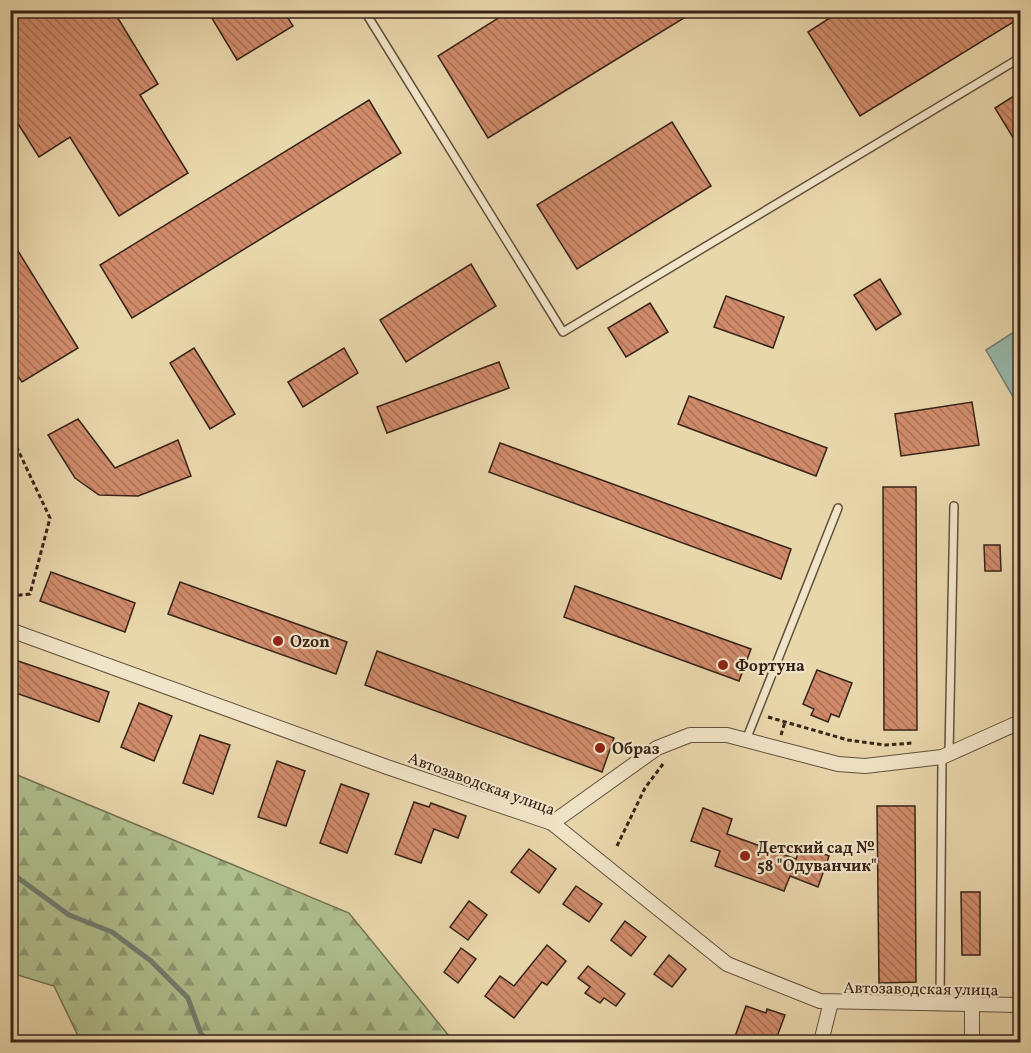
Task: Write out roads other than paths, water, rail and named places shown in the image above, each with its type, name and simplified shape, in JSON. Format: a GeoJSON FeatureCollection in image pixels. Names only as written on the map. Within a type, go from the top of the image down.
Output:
{"type":"FeatureCollection","features":[{"type":"Feature","properties":{"kind":"street","name":"Автозаводская улица"},"geometry":{"type":"LineString","coordinates":[[10,630],[387,767],[552,823],[727,964],[820,1001],[1020,1005]]}},
{"type":"Feature","properties":{"kind":"street"},"geometry":{"type":"LineString","coordinates":[[552,823],[657,748],[690,735],[727,735],[838,764],[865,766],[946,755],[1020,722]]}},
{"type":"Feature","properties":{"kind":"street"},"geometry":{"type":"LineString","coordinates":[[821,1042],[831,1002]]}},
{"type":"Feature","properties":{"kind":"street"},"geometry":{"type":"LineString","coordinates":[[972,1005],[972,1042]]}},
{"type":"Feature","properties":{"kind":"lane"},"geometry":{"type":"LineString","coordinates":[[364,10],[563,332],[1020,58]]}},
{"type":"Feature","properties":{"kind":"lane"},"geometry":{"type":"LineString","coordinates":[[940,1004],[954,506]]}},
{"type":"Feature","properties":{"kind":"lane"},"geometry":{"type":"LineString","coordinates":[[746,740],[838,508]]}},
{"type":"Feature","properties":{"kind":"water"},"geometry":{"type":"Polygon","coordinates":[[[1020,328],[1020,409],[986,350],[1020,328]]]}},
{"type":"Feature","properties":{"kind":"waterway"},"geometry":{"type":"LineString","coordinates":[[10,872],[69,915],[112,932],[151,961],[188,998],[201,1034],[211,1042]]}},
{"type":"Feature","properties":{"kind":"place","name":"Ozon"},"geometry":{"type":"Point","coordinates":[278,641]}},
{"type":"Feature","properties":{"kind":"place","name":"Фортуна"},"geometry":{"type":"Point","coordinates":[723,665]}},
{"type":"Feature","properties":{"kind":"place","name":"Образ"},"geometry":{"type":"Point","coordinates":[600,748]}},
{"type":"Feature","properties":{"kind":"place","name":"Детский сад № 58 \"Одуванчик\""},"geometry":{"type":"Point","coordinates":[745,856]}}]}
